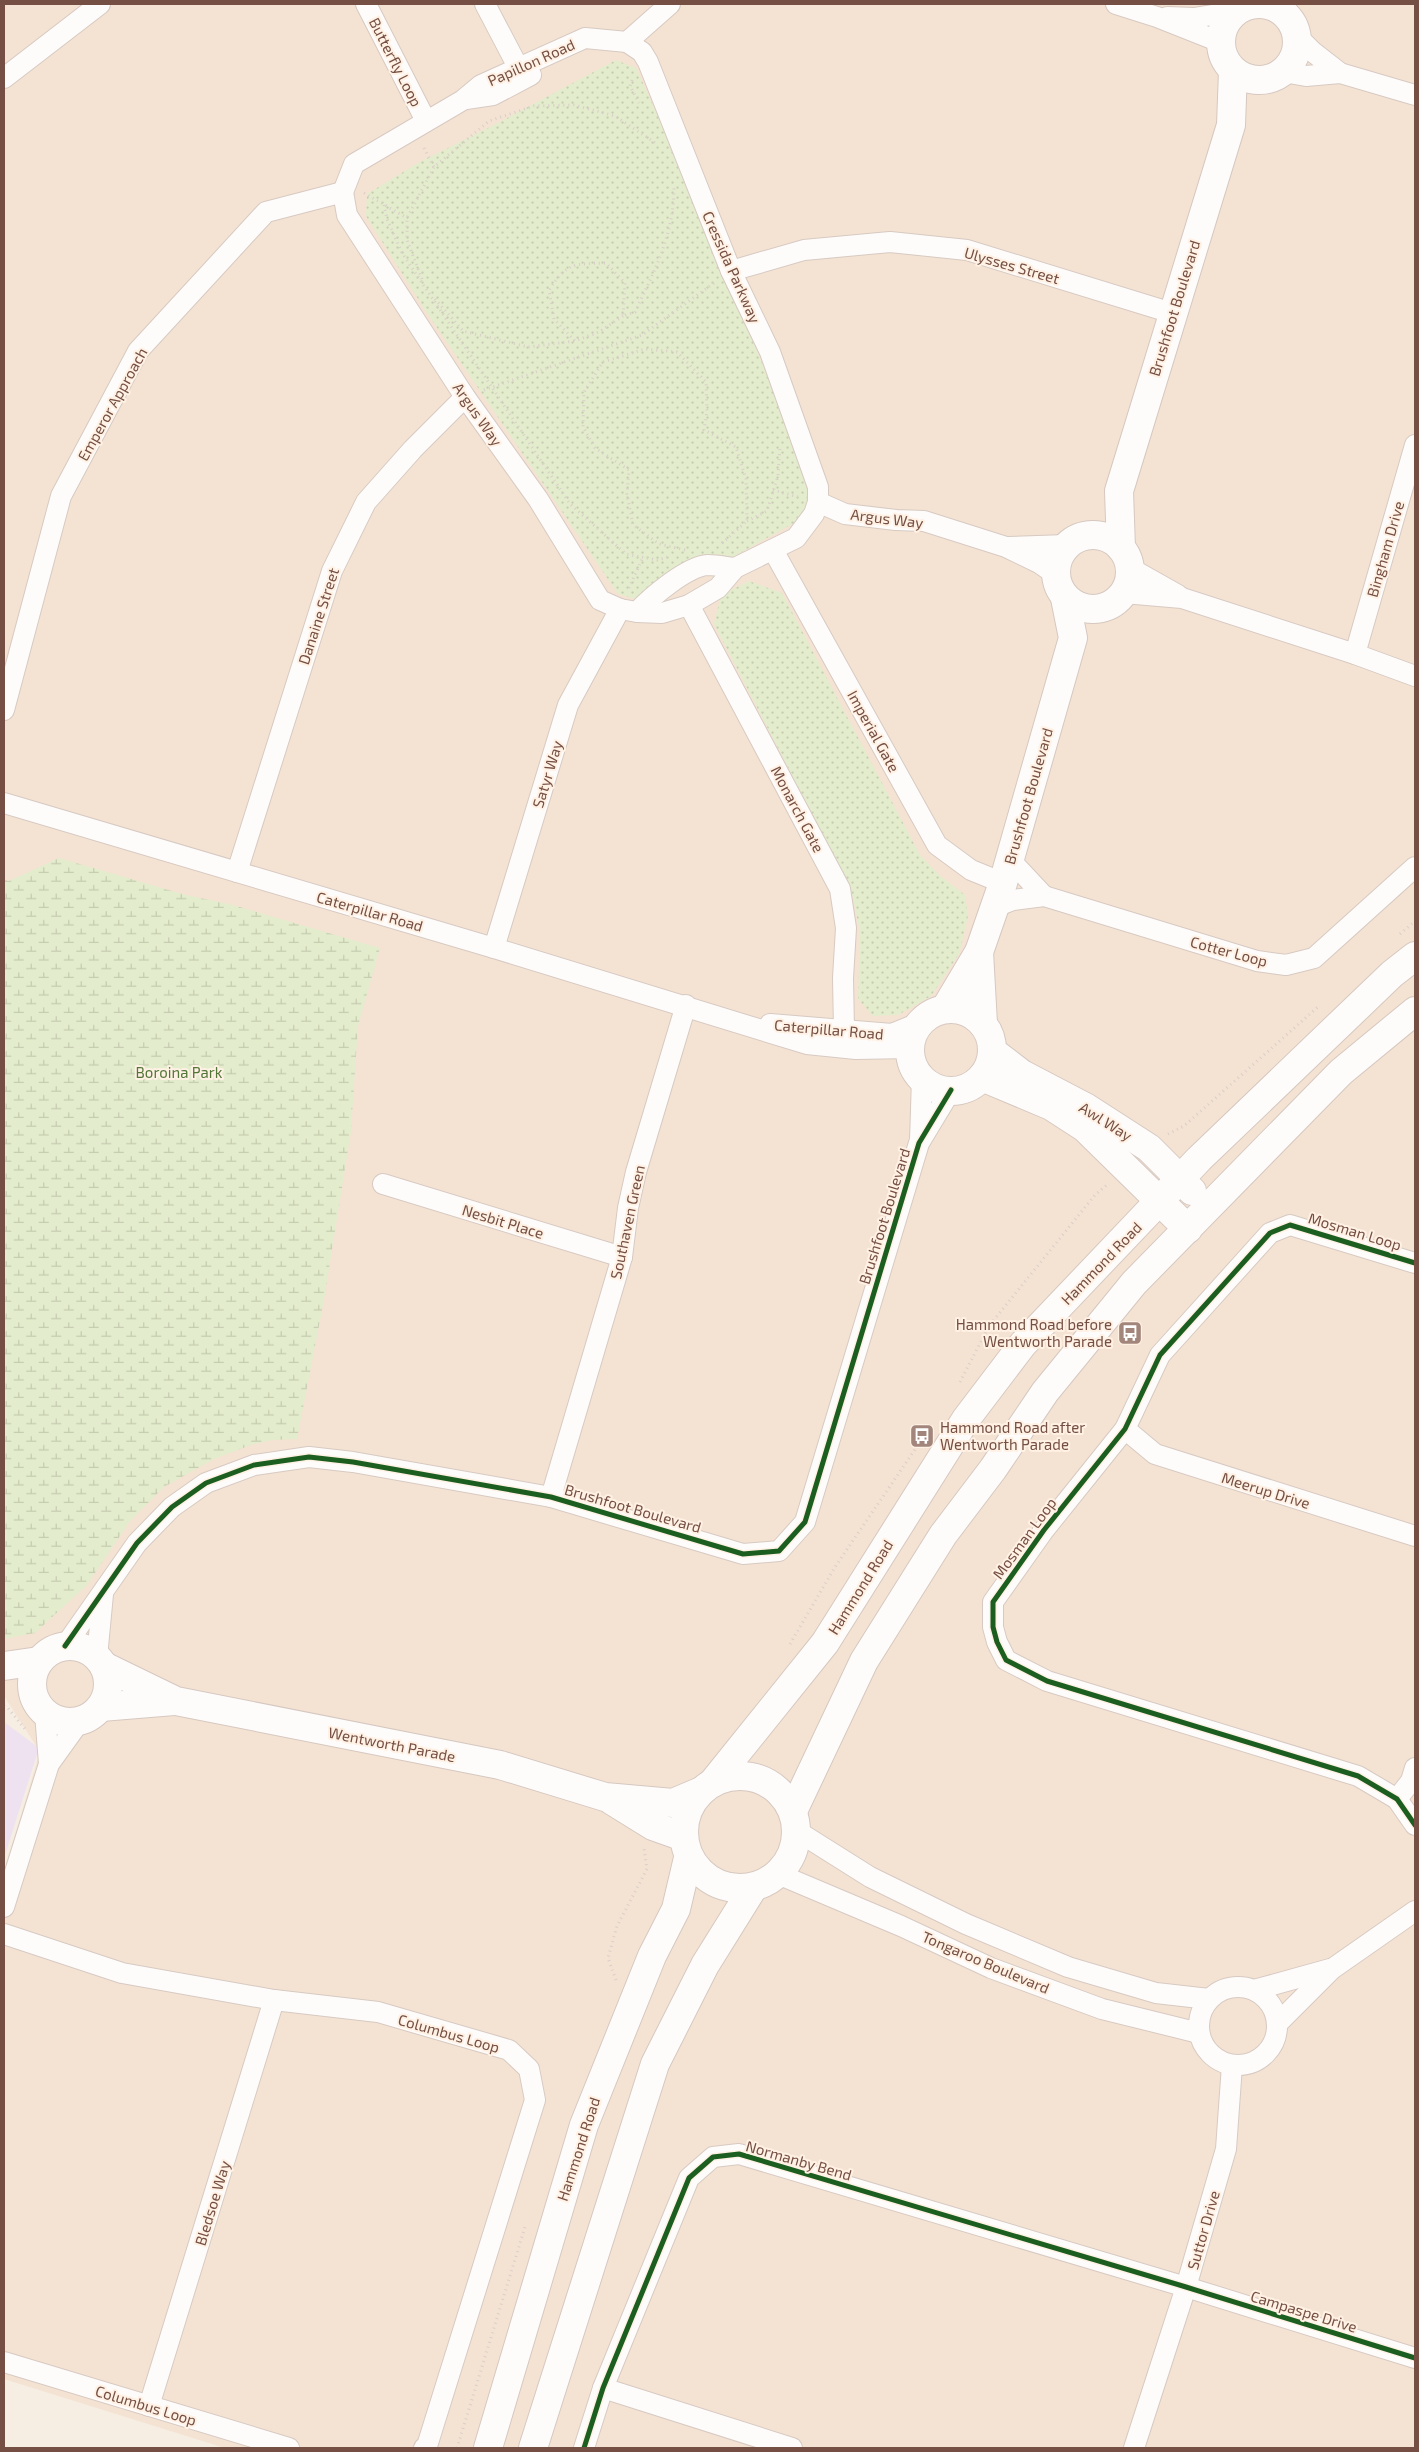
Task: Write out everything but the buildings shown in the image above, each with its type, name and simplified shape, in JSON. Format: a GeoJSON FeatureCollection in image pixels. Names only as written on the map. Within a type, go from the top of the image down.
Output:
{"type":"FeatureCollection","features":[{"type":"Feature","properties":{"kind":"main road"},"geometry":{"type":"LineString","coordinates":[[1266,4],[1284,8],[1297,36],[1295,56],[1274,77],[1254,81],[1233,71],[1222,53],[1220,42],[1222,30],[1228,20],[1249,6],[1266,4]]}},
{"type":"Feature","properties":{"kind":"main road","name":"Brushfoot Boulevard"},"geometry":{"type":"LineString","coordinates":[[1120,579],[1119,491],[1231,124],[1233,71]]}},
{"type":"Feature","properties":{"kind":"main road","name":"Brushfoot Boulevard"},"geometry":{"type":"LineString","coordinates":[[1231,124],[1274,77]]}},
{"type":"Feature","properties":{"kind":"main road","name":"Brushfoot Boulevard"},"geometry":{"type":"LineString","coordinates":[[1075,541],[1119,491]]}},
{"type":"Feature","properties":{"kind":"main road"},"geometry":{"type":"LineString","coordinates":[[1104,536],[1120,579],[1084,609],[1060,586],[1058,558],[1075,541],[1104,536]]}},
{"type":"Feature","properties":{"kind":"main road"},"geometry":{"type":"LineString","coordinates":[[1073,638],[1120,579]]}},
{"type":"Feature","properties":{"kind":"main road","name":"Brushfoot Boulevard"},"geometry":{"type":"LineString","coordinates":[[945,1009],[979,952],[999,895],[1073,638],[1060,586]]}},
{"type":"Feature","properties":{"kind":"main road","name":"Brushfoot Boulevard"},"geometry":{"type":"LineString","coordinates":[[979,952],[983,1024]]}},
{"type":"Feature","properties":{"kind":"main road","name":"Hammond Road"},"geometry":{"type":"LineString","coordinates":[[488,2448],[584,2125],[652,1956],[676,1909],[686,1847],[687,1816],[706,1786],[825,1642],[966,1419],[1023,1344],[1180,1180],[1385,981],[1415,956]]}},
{"type":"Feature","properties":{"kind":"main road"},"geometry":{"type":"LineString","coordinates":[[945,1009],[966,1011],[983,1024],[988,1032],[992,1051],[990,1064],[974,1084],[963,1089],[951,1090],[930,1085],[922,1078],[911,1059],[910,1048],[912,1038],[921,1022],[928,1016],[945,1009]]}},
{"type":"Feature","properties":{"kind":"main road"},"geometry":{"type":"LineString","coordinates":[[533,2448],[655,2064],[705,1964],[753,1888],[778,1874],[788,1863],[794,1850],[795,1821],[864,1661],[943,1535],[993,1469],[1045,1392],[1134,1283],[1341,1072],[1415,1011]]}},
{"type":"Feature","properties":{"kind":"main road","name":"Awl Way"},"geometry":{"type":"LineString","coordinates":[[992,1051],[1022,1074],[1087,1108],[1149,1148],[1209,1206]]}},
{"type":"Feature","properties":{"kind":"main road","name":"Awl Way"},"geometry":{"type":"LineString","coordinates":[[982,1076],[1051,1106],[1085,1128],[1127,1167],[1159,1202],[1188,1229]]}},
{"type":"Feature","properties":{"kind":"main road"},"geometry":{"type":"LineString","coordinates":[[76,1646],[101,1662],[109,1687],[91,1714],[68,1722],[56,1720],[38,1706],[32,1688],[34,1670],[39,1661],[55,1648],[76,1646]]}},
{"type":"Feature","properties":{"kind":"main road"},"geometry":{"type":"LineString","coordinates":[[4,1666],[39,1661]]}},
{"type":"Feature","properties":{"kind":"main road","name":"Wentworth Parade"},"geometry":{"type":"LineString","coordinates":[[101,1662],[176,1701],[500,1765],[605,1797],[673,1803],[706,1786]]}},
{"type":"Feature","properties":{"kind":"main road"},"geometry":{"type":"LineString","coordinates":[[4,1676],[32,1688]]}},
{"type":"Feature","properties":{"kind":"main road","name":"Wentworth Parade"},"geometry":{"type":"LineString","coordinates":[[91,1714],[176,1701]]}},
{"type":"Feature","properties":{"kind":"main road"},"geometry":{"type":"LineString","coordinates":[[706,1786],[739,1776],[759,1779],[777,1789],[795,1821]]}},
{"type":"Feature","properties":{"kind":"main road","name":"Wentworth Parade"},"geometry":{"type":"LineString","coordinates":[[605,1797],[686,1847]]}},
{"type":"Feature","properties":{"kind":"main road"},"geometry":{"type":"LineString","coordinates":[[686,1847],[703,1876],[722,1887],[753,1888]]}},
{"type":"Feature","properties":{"kind":"street"},"geometry":{"type":"LineString","coordinates":[[4,78],[100,4]]}},
{"type":"Feature","properties":{"kind":"street","name":"Butterfly Loop"},"geometry":{"type":"LineString","coordinates":[[366,4],[426,121]]}},
{"type":"Feature","properties":{"kind":"street"},"geometry":{"type":"LineString","coordinates":[[485,4],[518,67]]}},
{"type":"Feature","properties":{"kind":"street"},"geometry":{"type":"LineString","coordinates":[[627,42],[670,4]]}},
{"type":"Feature","properties":{"kind":"street"},"geometry":{"type":"LineString","coordinates":[[1116,4],[1158,17],[1220,42]]}},
{"type":"Feature","properties":{"kind":"street"},"geometry":{"type":"LineString","coordinates":[[1158,17],[1194,18],[1249,6]]}},
{"type":"Feature","properties":{"kind":"street"},"geometry":{"type":"LineString","coordinates":[[1297,36],[1313,52],[1340,73]]}},
{"type":"Feature","properties":{"kind":"street","name":"Papillon Road"},"geometry":{"type":"LineString","coordinates":[[345,187],[354,164],[463,100],[481,85],[585,38],[604,38],[627,42]]}},
{"type":"Feature","properties":{"kind":"street","name":"Papillon Road"},"geometry":{"type":"LineString","coordinates":[[463,100],[494,95],[604,38]]}},
{"type":"Feature","properties":{"kind":"street","name":"Cressida Parkway"},"geometry":{"type":"LineString","coordinates":[[627,42],[642,52],[648,62],[731,271],[770,352],[818,487],[818,502]]}},
{"type":"Feature","properties":{"kind":"street"},"geometry":{"type":"LineString","coordinates":[[1274,77],[1340,73],[1415,95]]}},
{"type":"Feature","properties":{"kind":"street","name":"Argus Way"},"geometry":{"type":"LineString","coordinates":[[345,187],[347,215],[465,398],[538,498],[600,600],[628,611],[662,613],[689,604],[718,588],[735,568],[796,538],[814,514],[818,502],[846,514],[896,520],[924,521],[1006,547],[1039,563],[1060,586]]}},
{"type":"Feature","properties":{"kind":"street","name":"Emperor Approach"},"geometry":{"type":"LineString","coordinates":[[4,710],[61,496],[138,351],[266,212],[345,187]]}},
{"type":"Feature","properties":{"kind":"street","name":"Ulysses Street"},"geometry":{"type":"LineString","coordinates":[[731,271],[804,250],[890,242],[967,250],[1172,313]]}},
{"type":"Feature","properties":{"kind":"street","name":"Danaine Street"},"geometry":{"type":"LineString","coordinates":[[237,872],[332,571],[366,502],[413,449],[465,398]]}},
{"type":"Feature","properties":{"kind":"street","name":"Bingham Drive"},"geometry":{"type":"LineString","coordinates":[[1355,654],[1415,445]]}},
{"type":"Feature","properties":{"kind":"street","name":"Argus Way"},"geometry":{"type":"LineString","coordinates":[[1006,547],[1075,541]]}},
{"type":"Feature","properties":{"kind":"street","name":"Imperial Gate"},"geometry":{"type":"LineString","coordinates":[[773,550],[937,845],[971,870],[999,895]]}},
{"type":"Feature","properties":{"kind":"street"},"geometry":{"type":"LineString","coordinates":[[628,611],[654,593],[706,565],[735,568]]}},
{"type":"Feature","properties":{"kind":"street"},"geometry":{"type":"LineString","coordinates":[[1120,579],[1170,589],[1182,598],[1355,654],[1415,676]]}},
{"type":"Feature","properties":{"kind":"street","name":"Monarch Gate"},"geometry":{"type":"LineString","coordinates":[[689,604],[840,889],[846,928],[843,978],[844,1030]]}},
{"type":"Feature","properties":{"kind":"street","name":"Satyr Way"},"geometry":{"type":"LineString","coordinates":[[494,948],[568,705],[628,611]]}},
{"type":"Feature","properties":{"kind":"street","name":"Caterpillar Road"},"geometry":{"type":"LineString","coordinates":[[4,803],[686,1005],[807,1044],[856,1049],[910,1048]]}},
{"type":"Feature","properties":{"kind":"street","name":"Cotter Loop"},"geometry":{"type":"LineString","coordinates":[[1012,853],[1015,865],[1044,896]]}},
{"type":"Feature","properties":{"kind":"street","name":"Cotter Loop"},"geometry":{"type":"LineString","coordinates":[[999,895],[1013,900],[1044,896],[1257,961],[1286,965],[1314,958],[1415,868]]}},
{"type":"Feature","properties":{"kind":"street","name":"Southaven Green"},"geometry":{"type":"LineString","coordinates":[[551,1497],[622,1256],[628,1208],[636,1172],[686,1005]]}},
{"type":"Feature","properties":{"kind":"street","name":"Caterpillar Road"},"geometry":{"type":"LineString","coordinates":[[736,1021],[892,1034],[921,1022]]}},
{"type":"Feature","properties":{"kind":"street","name":"Brushfoot Boulevard"},"geometry":{"type":"LineString","coordinates":[[920,1143],[922,1078]]}},
{"type":"Feature","properties":{"kind":"street","name":"Brushfoot Boulevard"},"geometry":{"type":"LineString","coordinates":[[65,1646],[137,1543],[172,1507],[206,1484],[254,1465],[309,1458],[353,1462],[551,1497],[743,1554],[779,1552],[805,1522],[920,1143],[951,1090]]}},
{"type":"Feature","properties":{"kind":"street","name":"Nesbit Place"},"geometry":{"type":"LineString","coordinates":[[383,1184],[622,1256]]}},
{"type":"Feature","properties":{"kind":"street","name":"Mosman Loop"},"geometry":{"type":"LineString","coordinates":[[1397,1799],[1358,1776],[1047,1681],[1006,1660],[997,1642],[993,1627],[993,1602],[1044,1530],[1125,1428],[1160,1355],[1270,1233],[1290,1225],[1415,1263]]}},
{"type":"Feature","properties":{"kind":"street","name":"Meerup Drive"},"geometry":{"type":"LineString","coordinates":[[1125,1428],[1154,1454],[1415,1536]]}},
{"type":"Feature","properties":{"kind":"street","name":"Brushfoot Boulevard"},"geometry":{"type":"LineString","coordinates":[[101,1662],[103,1592]]}},
{"type":"Feature","properties":{"kind":"street"},"geometry":{"type":"LineString","coordinates":[[4,1907],[49,1764],[45,1713]]}},
{"type":"Feature","properties":{"kind":"street"},"geometry":{"type":"LineString","coordinates":[[49,1764],[91,1714]]}},
{"type":"Feature","properties":{"kind":"street"},"geometry":{"type":"LineString","coordinates":[[1415,1768],[1411,1781],[1397,1799],[1415,1825]]}},
{"type":"Feature","properties":{"kind":"street","name":"Tongaroo Boulevard"},"geometry":{"type":"LineString","coordinates":[[795,1821],[870,1877],[966,1924],[1068,1967],[1156,1993],[1209,1999]]}},
{"type":"Feature","properties":{"kind":"street","name":"Tongaroo Boulevard"},"geometry":{"type":"LineString","coordinates":[[778,1874],[902,1926],[990,1968],[1102,2009],[1199,2033]]}},
{"type":"Feature","properties":{"kind":"street"},"geometry":{"type":"LineString","coordinates":[[1277,2024],[1332,1969],[1415,1911]]}},
{"type":"Feature","properties":{"kind":"street","name":"Columbus Loop"},"geometry":{"type":"LineString","coordinates":[[4,1934],[122,1973],[274,2000],[378,2012],[509,2050],[529,2069],[535,2100],[430,2437],[424,2448]]}},
{"type":"Feature","properties":{"kind":"street"},"geometry":{"type":"LineString","coordinates":[[1254,1990],[1332,1969]]}},
{"type":"Feature","properties":{"kind":"street"},"geometry":{"type":"LineString","coordinates":[[1242,1987],[1254,1990],[1270,2004],[1277,2024],[1272,2046],[1264,2056],[1249,2064],[1232,2065],[1220,2062],[1210,2054],[1203,2045],[1199,2033],[1199,2021],[1202,2010],[1209,1999],[1219,1992],[1230,1988],[1242,1987]]}},
{"type":"Feature","properties":{"kind":"street","name":"Bledsoe Way"},"geometry":{"type":"LineString","coordinates":[[149,2406],[274,2000]]}},
{"type":"Feature","properties":{"kind":"street","name":"Suttor Drive"},"geometry":{"type":"LineString","coordinates":[[1134,2448],[1186,2287],[1226,2149],[1232,2065]]}},
{"type":"Feature","properties":{"kind":"street","name":"Normanby Bend"},"geometry":{"type":"LineString","coordinates":[[584,2448],[602,2388],[689,2178],[713,2157],[739,2154],[1186,2287]]}},
{"type":"Feature","properties":{"kind":"street","name":"Campaspe Drive"},"geometry":{"type":"LineString","coordinates":[[1186,2287],[1415,2358]]}},
{"type":"Feature","properties":{"kind":"street","name":"Columbus Loop"},"geometry":{"type":"LineString","coordinates":[[4,2362],[289,2448]]}},
{"type":"Feature","properties":{"kind":"street"},"geometry":{"type":"LineString","coordinates":[[602,2388],[792,2448]]}},
{"type":"Feature","properties":{"kind":"path"},"geometry":{"type":"LineString","coordinates":[[662,147],[614,116],[574,105],[534,106],[489,121],[434,167],[407,218],[407,240],[424,285],[463,331],[528,347],[575,341],[599,332],[623,316],[636,312],[659,261],[670,226],[674,185]]}},
{"type":"Feature","properties":{"kind":"path"},"geometry":{"type":"LineString","coordinates":[[345,187],[384,204],[407,218]]}},
{"type":"Feature","properties":{"kind":"path"},"geometry":{"type":"LineString","coordinates":[[384,204],[387,219],[402,253],[570,504],[626,554],[657,560],[674,556]]}},
{"type":"Feature","properties":{"kind":"path"},"geometry":{"type":"LineString","coordinates":[[575,341],[554,319],[549,290],[556,279],[574,264],[606,263],[625,283],[623,316]]}},
{"type":"Feature","properties":{"kind":"path"},"geometry":{"type":"LineString","coordinates":[[465,398],[642,334],[731,271]]}},
{"type":"Feature","properties":{"kind":"path"},"geometry":{"type":"LineString","coordinates":[[683,554],[688,552],[659,544],[633,525],[627,494],[629,470],[595,448],[583,427],[584,392],[603,362],[645,349],[676,352],[706,382],[708,412],[704,430],[736,447],[746,479],[747,521],[723,544],[714,546]]}},
{"type":"Feature","properties":{"kind":"path"},"geometry":{"type":"LineString","coordinates":[[628,611],[643,557]]}},
{"type":"Feature","properties":{"kind":"path"},"geometry":{"type":"LineString","coordinates":[[4,1706],[8,1708],[29,1735]]}},
{"type":"Feature","properties":{"kind":"shaded area"},"geometry":{"type":"Polygon","coordinates":[[[4,4],[1415,4],[1415,2448],[225,2448],[4,2379],[4,1871],[40,1752],[4,1696],[4,4]]]}},
{"type":"Feature","properties":{"kind":"shaded area"},"geometry":{"type":"Polygon","coordinates":[[[4,1722],[39,1748],[4,1858],[4,1722]]]}},
{"type":"Feature","properties":{"kind":"green space"},"geometry":{"type":"Polygon","coordinates":[[[616,60],[636,68],[694,194],[798,452],[810,501],[805,517],[650,603],[618,594],[425,310],[366,216],[367,194],[418,163],[616,60]]]}},
{"type":"Feature","properties":{"kind":"green space"},"geometry":{"type":"Polygon","coordinates":[[[749,581],[782,593],[920,855],[939,875],[965,895],[968,916],[959,954],[931,996],[898,1015],[873,1016],[858,999],[860,931],[851,890],[714,624],[721,595],[749,581]]]}},
{"type":"Feature","properties":{"kind":"green space","name":"Boroina Park"},"geometry":{"type":"Polygon","coordinates":[[[59,858],[186,895],[229,904],[380,948],[358,1026],[351,1131],[324,1300],[297,1439],[272,1440],[251,1445],[214,1459],[164,1487],[130,1521],[87,1585],[35,1633],[4,1639],[4,880],[9,881],[59,858]]]}},
{"type":"Feature","properties":{"kind":"cycle path"},"geometry":{"type":"LineString","coordinates":[[65,1646],[137,1543],[172,1507],[206,1483],[254,1465],[309,1457],[353,1462],[551,1497],[743,1554],[779,1551],[805,1522],[919,1143],[951,1090]]}},
{"type":"Feature","properties":{"kind":"cycle path"},"geometry":{"type":"LineString","coordinates":[[1415,1263],[1290,1225],[1270,1233],[1160,1355],[1125,1429],[1044,1530],[993,1602],[993,1627],[997,1642],[1006,1660],[1047,1681],[1358,1776],[1397,1799],[1415,1825]]}},
{"type":"Feature","properties":{"kind":"cycle path"},"geometry":{"type":"LineString","coordinates":[[584,2448],[603,2388],[689,2178],[713,2157],[739,2154],[1186,2287],[1415,2358]]}},
{"type":"Feature","properties":{"kind":"place","name":"Hammond Road before Wentworth Parade"},"geometry":{"type":"Point","coordinates":[1130,1333]}},
{"type":"Feature","properties":{"kind":"place","name":"Hammond Road after Wentworth Parade"},"geometry":{"type":"Point","coordinates":[922,1436]}}]}
